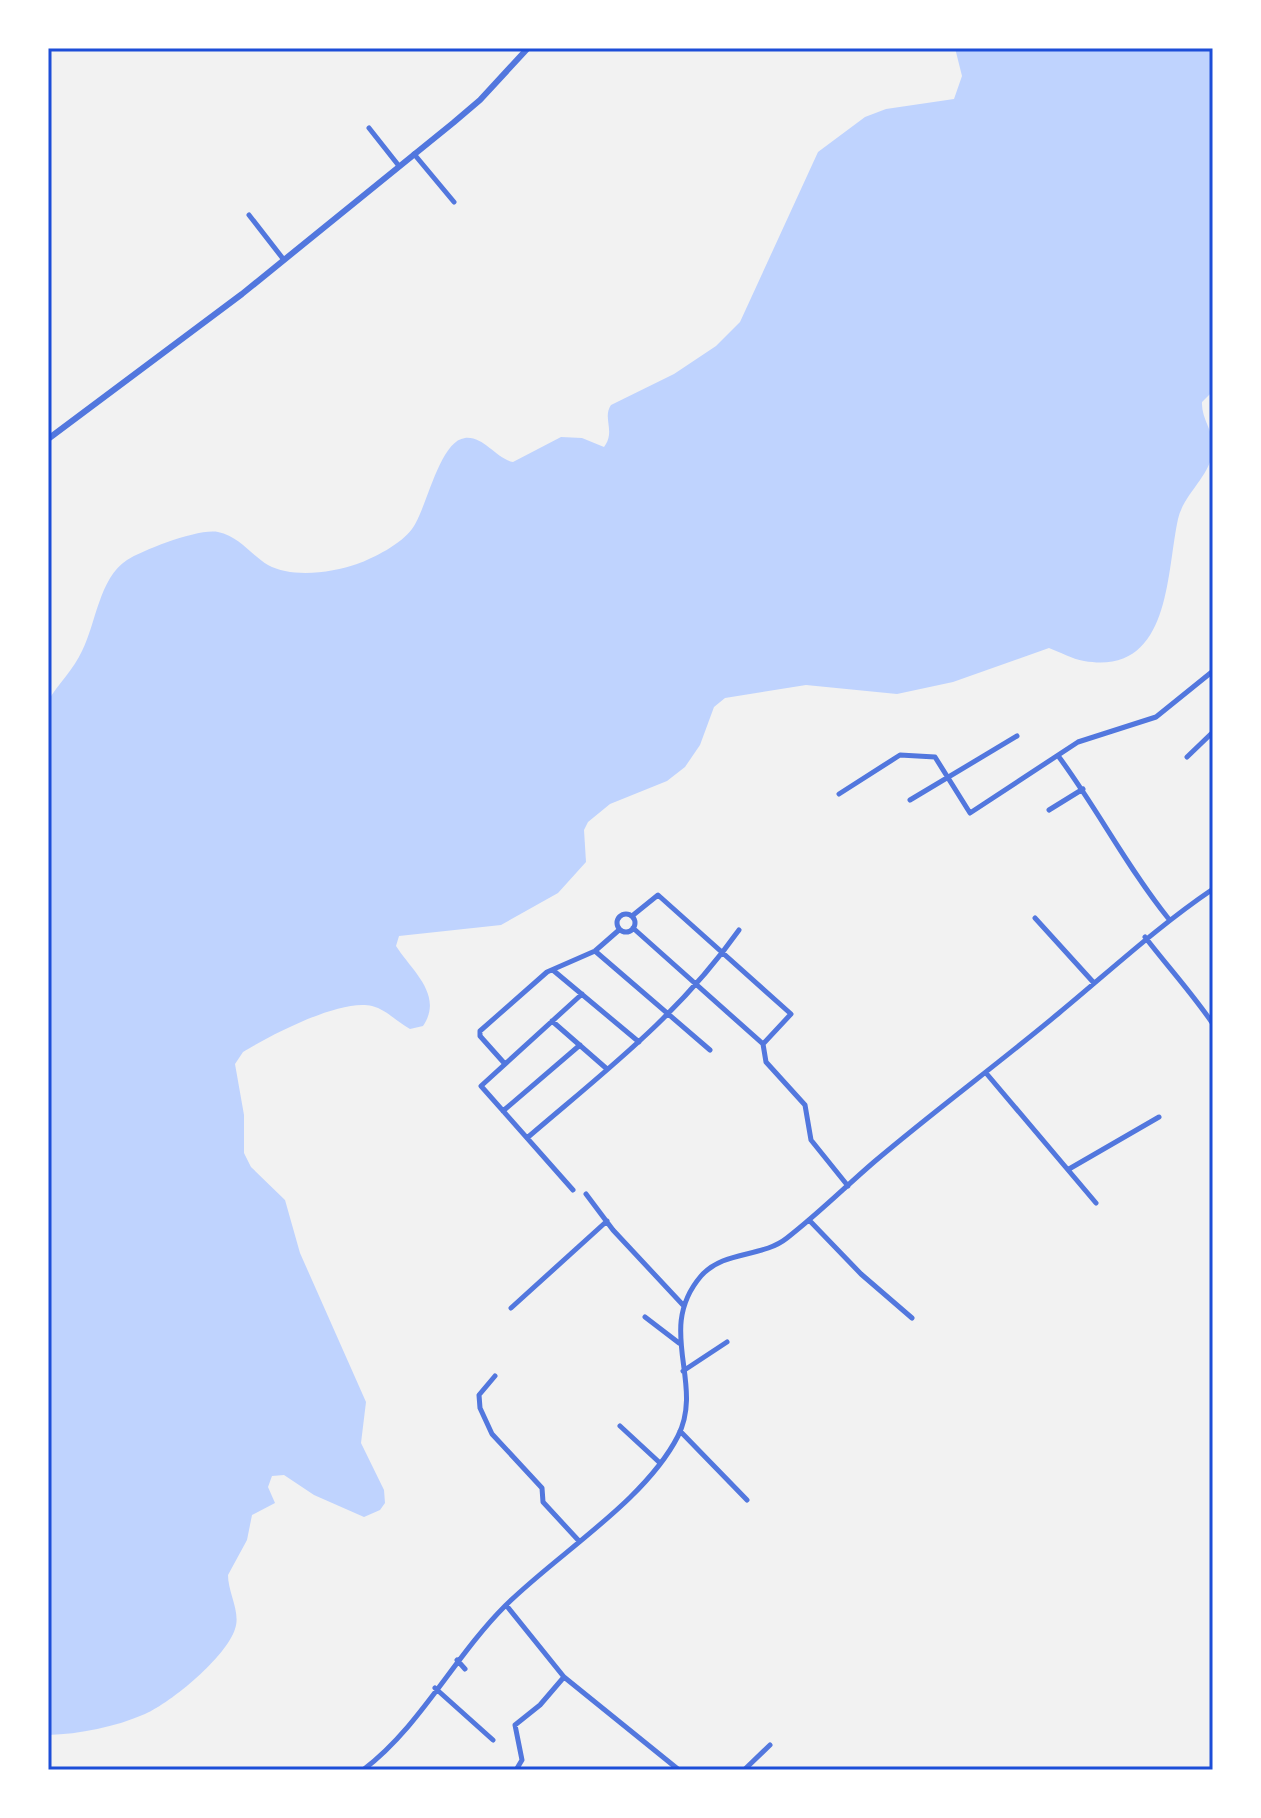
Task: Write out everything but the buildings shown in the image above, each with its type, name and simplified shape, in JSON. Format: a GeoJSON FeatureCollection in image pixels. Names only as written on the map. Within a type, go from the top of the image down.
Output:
{"type":"FeatureCollection","features":[{"type":"Feature","properties":{"kind":"street"},"geometry":{"type":"LineString","coordinates":[[48,439],[284,260],[480,100],[528,48]]}},
{"type":"Feature","properties":{"kind":"street"},"geometry":{"type":"LineString","coordinates":[[369,128],[399,166]]}},
{"type":"Feature","properties":{"kind":"street"},"geometry":{"type":"LineString","coordinates":[[414,154],[454,202]]}},
{"type":"Feature","properties":{"kind":"street"},"geometry":{"type":"LineString","coordinates":[[249,215],[284,260]]}},
{"type":"Feature","properties":{"kind":"street"},"geometry":{"type":"LineString","coordinates":[[839,794],[900,755],[935,757],[970,813],[1078,742],[1156,717],[1213,671]]}},
{"type":"Feature","properties":{"kind":"street"},"geometry":{"type":"LineString","coordinates":[[1187,757],[1213,732]]}},
{"type":"Feature","properties":{"kind":"street"},"geometry":{"type":"LineString","coordinates":[[910,800],[1017,736]]}},
{"type":"Feature","properties":{"kind":"street"},"geometry":{"type":"LineString","coordinates":[[1059,757],[1083,789],[1139,881],[1168,918]]}},
{"type":"Feature","properties":{"kind":"street"},"geometry":{"type":"LineString","coordinates":[[1049,810],[1083,789]]}},
{"type":"Feature","properties":{"kind":"street"},"geometry":{"type":"LineString","coordinates":[[363,1770],[399,1738],[457,1660],[506,1605],[579,1541],[660,1463],[680,1431],[684,1407],[678,1326],[683,1305],[699,1280],[716,1263],[777,1245],[1168,918],[1213,889]]}},
{"type":"Feature","properties":{"kind":"street"},"geometry":{"type":"LineString","coordinates":[[632,916],[658,895],[791,1014],[763,1044]]}},
{"type":"Feature","properties":{"kind":"street"},"geometry":{"type":"LineString","coordinates":[[619,930],[618,918],[623,914],[632,916]]}},
{"type":"Feature","properties":{"kind":"street"},"geometry":{"type":"LineString","coordinates":[[632,916],[633,928],[763,1044],[766,1062],[805,1105],[811,1140],[848,1186]]}},
{"type":"Feature","properties":{"kind":"street"},"geometry":{"type":"LineString","coordinates":[[1035,918],[1094,983]]}},
{"type":"Feature","properties":{"kind":"street"},"geometry":{"type":"LineString","coordinates":[[619,930],[628,932],[633,928]]}},
{"type":"Feature","properties":{"kind":"street"},"geometry":{"type":"LineString","coordinates":[[505,1064],[480,1036],[480,1031],[547,972],[595,951],[619,930]]}},
{"type":"Feature","properties":{"kind":"street"},"geometry":{"type":"LineString","coordinates":[[527,1138],[670,1015],[698,986],[739,930]]}},
{"type":"Feature","properties":{"kind":"street"},"geometry":{"type":"LineString","coordinates":[[1145,937],[1177,979],[1189,988],[1213,1024]]}},
{"type":"Feature","properties":{"kind":"street"},"geometry":{"type":"LineString","coordinates":[[595,951],[710,1050]]}},
{"type":"Feature","properties":{"kind":"street"},"geometry":{"type":"LineString","coordinates":[[554,970],[639,1042]]}},
{"type":"Feature","properties":{"kind":"street"},"geometry":{"type":"LineString","coordinates":[[573,1190],[481,1086],[582,994]]}},
{"type":"Feature","properties":{"kind":"street"},"geometry":{"type":"LineString","coordinates":[[552,1021],[607,1069]]}},
{"type":"Feature","properties":{"kind":"street"},"geometry":{"type":"LineString","coordinates":[[503,1111],[580,1045]]}},
{"type":"Feature","properties":{"kind":"street"},"geometry":{"type":"LineString","coordinates":[[986,1073],[1096,1203]]}},
{"type":"Feature","properties":{"kind":"street"},"geometry":{"type":"LineString","coordinates":[[1069,1169],[1159,1117]]}},
{"type":"Feature","properties":{"kind":"street"},"geometry":{"type":"LineString","coordinates":[[586,1194],[683,1305]]}},
{"type":"Feature","properties":{"kind":"street"},"geometry":{"type":"LineString","coordinates":[[809,1220],[861,1274],[912,1318]]}},
{"type":"Feature","properties":{"kind":"street"},"geometry":{"type":"LineString","coordinates":[[511,1308],[607,1221]]}},
{"type":"Feature","properties":{"kind":"street"},"geometry":{"type":"LineString","coordinates":[[645,1317],[679,1344]]}},
{"type":"Feature","properties":{"kind":"street"},"geometry":{"type":"LineString","coordinates":[[683,1371],[727,1342]]}},
{"type":"Feature","properties":{"kind":"street"},"geometry":{"type":"LineString","coordinates":[[495,1376],[479,1395],[480,1408],[492,1434],[542,1488],[543,1502],[579,1541]]}},
{"type":"Feature","properties":{"kind":"street"},"geometry":{"type":"LineString","coordinates":[[620,1426],[660,1463]]}},
{"type":"Feature","properties":{"kind":"street"},"geometry":{"type":"LineString","coordinates":[[680,1431],[747,1500]]}},
{"type":"Feature","properties":{"kind":"street"},"geometry":{"type":"LineString","coordinates":[[506,1605],[564,1677],[679,1770]]}},
{"type":"Feature","properties":{"kind":"street"},"geometry":{"type":"LineString","coordinates":[[457,1660],[465,1669]]}},
{"type":"Feature","properties":{"kind":"street"},"geometry":{"type":"LineString","coordinates":[[516,1770],[522,1760],[515,1725],[540,1705],[564,1677]]}},
{"type":"Feature","properties":{"kind":"street"},"geometry":{"type":"LineString","coordinates":[[435,1688],[493,1740]]}},
{"type":"Feature","properties":{"kind":"street"},"geometry":{"type":"LineString","coordinates":[[744,1770],[770,1745]]}},
{"type":"Feature","properties":{"kind":"water"},"geometry":{"type":"Polygon","coordinates":[[[955,48],[1213,48],[1213,391],[1202,402],[1213,449],[1208,468],[1181,510],[1166,592],[1149,637],[1134,653],[1113,661],[1084,661],[1049,648],[953,682],[897,694],[806,685],[725,698],[714,707],[700,745],[685,767],[667,781],[610,804],[588,822],[584,830],[586,862],[558,893],[501,925],[399,936],[396,946],[428,994],[429,1015],[423,1026],[410,1029],[372,1006],[343,1007],[306,1020],[243,1052],[235,1064],[244,1115],[244,1153],[251,1167],[285,1200],[300,1253],[366,1402],[361,1443],[384,1490],[385,1503],[380,1510],[364,1517],[314,1495],[284,1475],[272,1476],[268,1487],[275,1503],[252,1515],[247,1540],[228,1575],[235,1609],[235,1629],[210,1665],[183,1689],[145,1714],[97,1729],[48,1735],[48,701],[82,651],[110,578],[135,556],[171,541],[209,532],[232,537],[268,565],[288,572],[324,572],[347,567],[379,554],[407,535],[418,519],[441,463],[456,442],[465,438],[478,440],[513,462],[561,437],[582,438],[604,447],[609,436],[611,405],[674,374],[716,346],[740,322],[818,152],[865,117],[886,109],[954,99],[962,76],[955,48]]]}}]}
